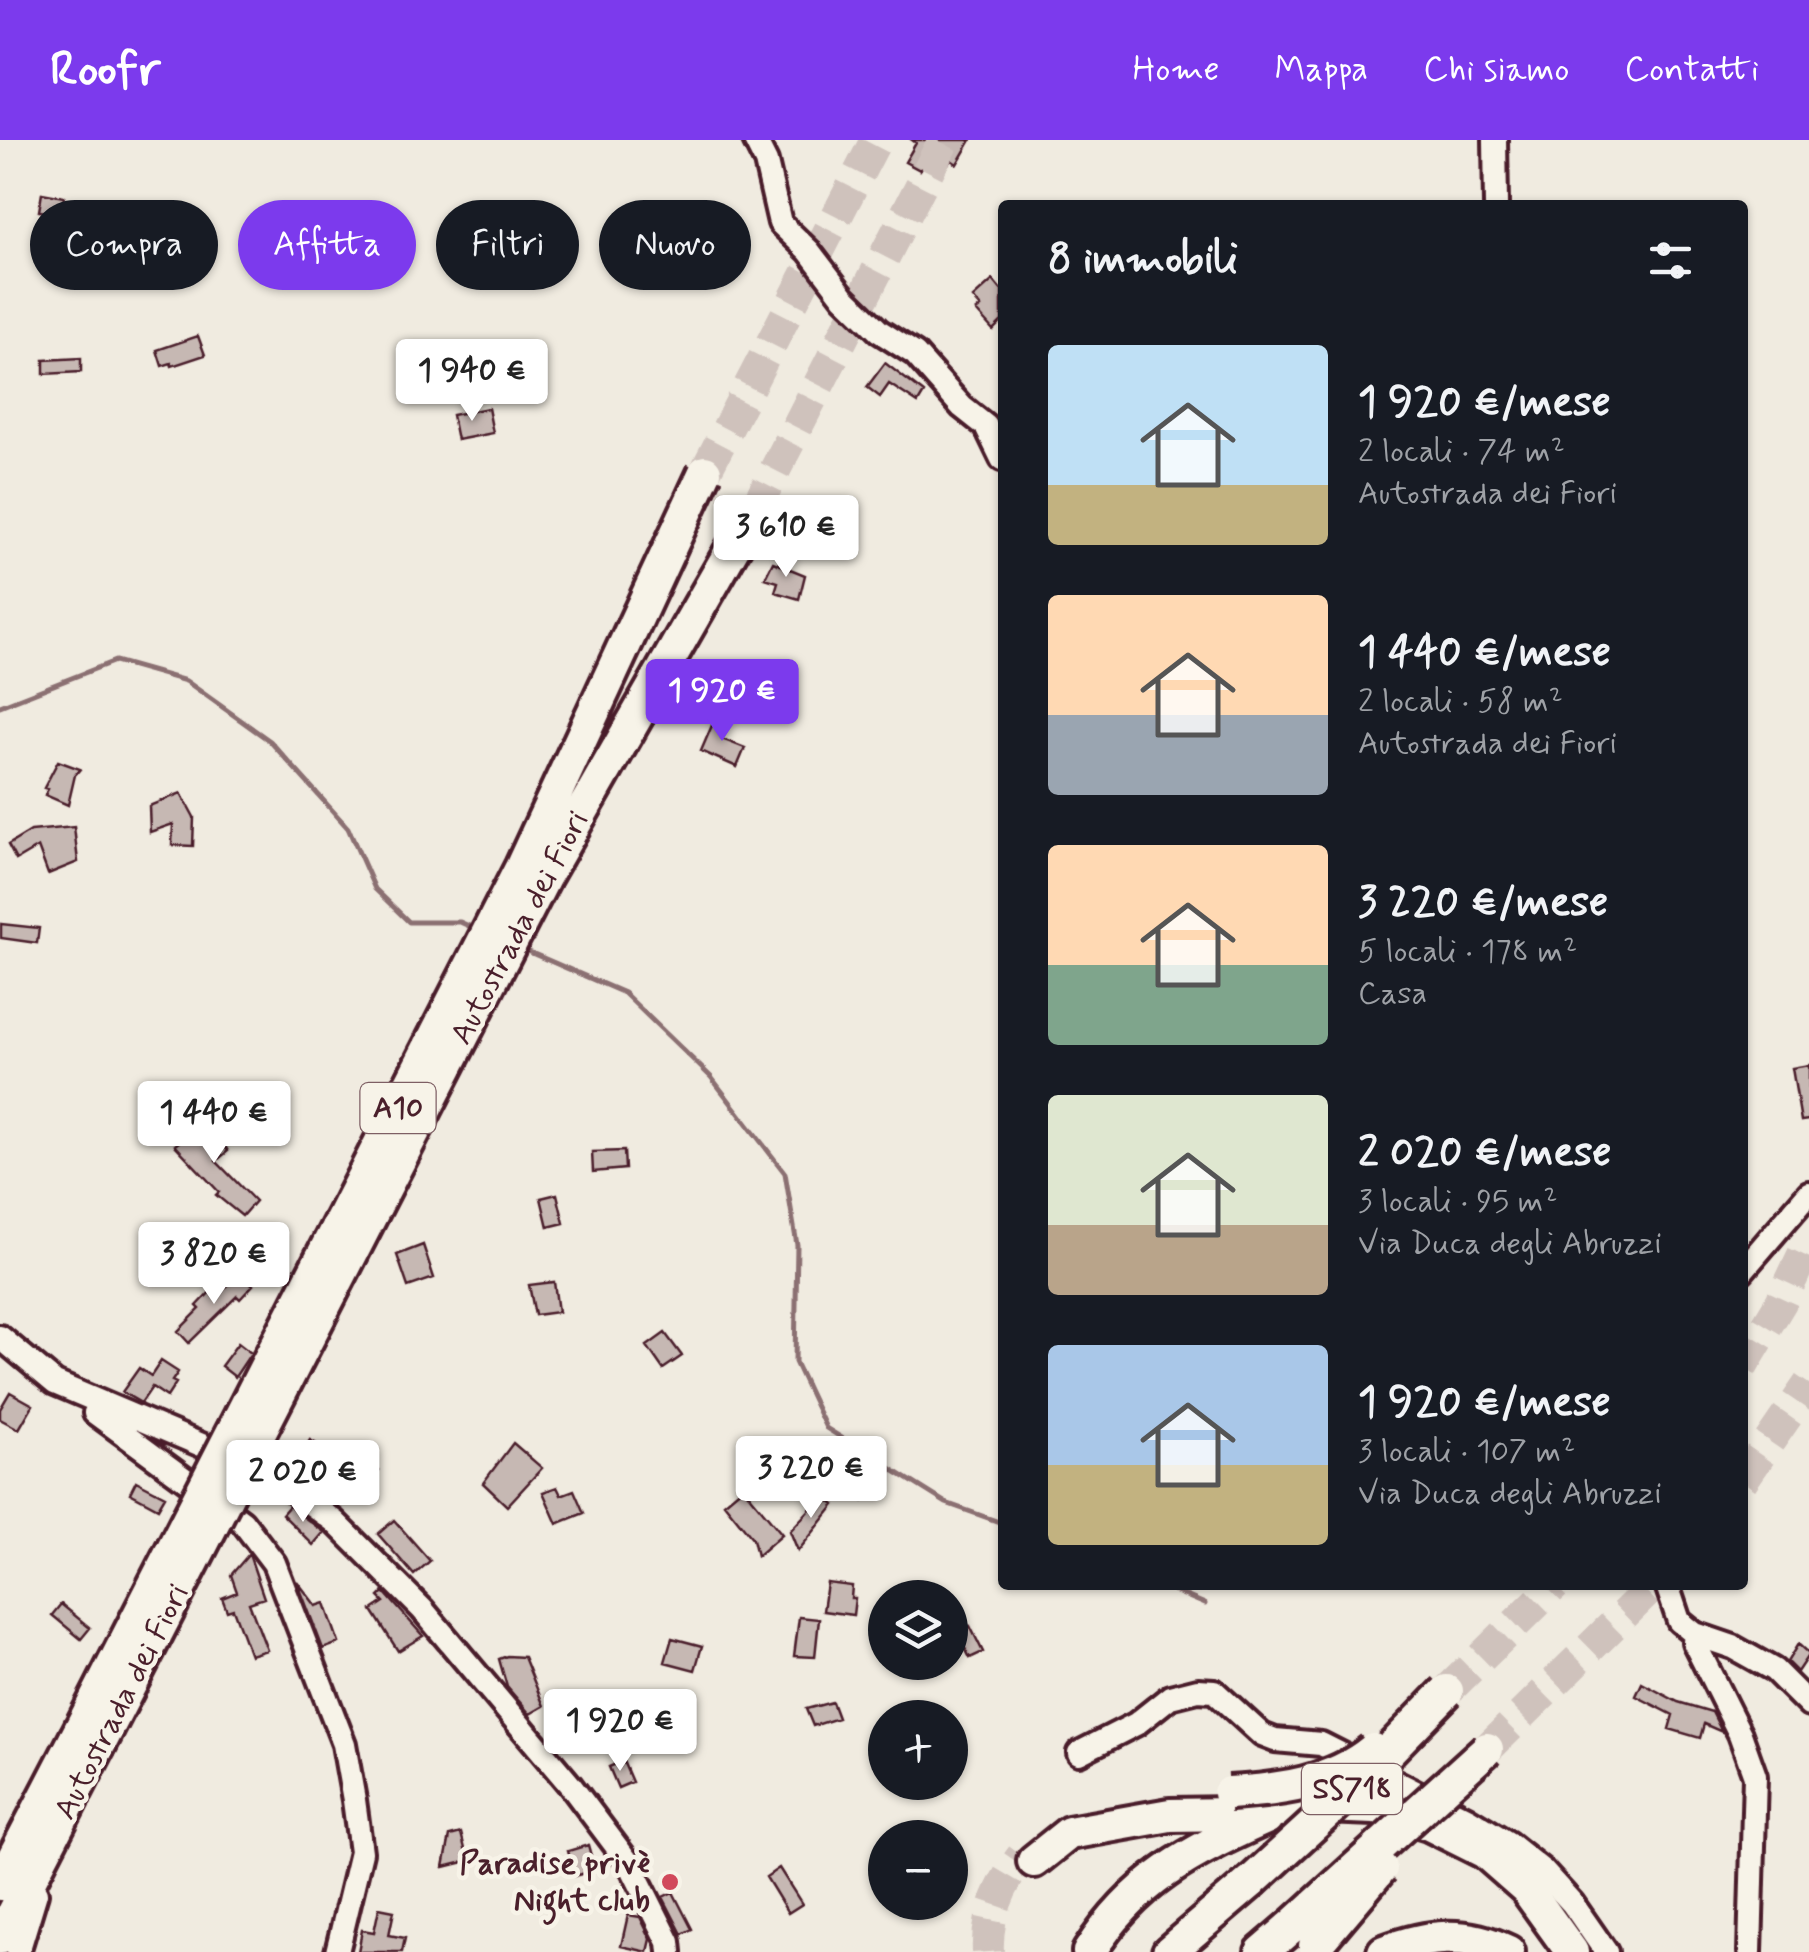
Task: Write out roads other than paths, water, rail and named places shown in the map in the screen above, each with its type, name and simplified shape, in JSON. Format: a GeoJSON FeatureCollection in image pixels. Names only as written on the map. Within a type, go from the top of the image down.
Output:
{"type":"FeatureCollection","features":[{"type":"Feature","properties":{"kind":"highway","name":"Autostrada dei Fiori"},"geometry":{"type":"LineString","coordinates":[[0,1938],[57,1828],[87,1744],[522,866],[706,472]]}},
{"type":"Feature","properties":{"kind":"highway","name":"Autostrada dei Fiori"},"geometry":{"type":"LineString","coordinates":[[0,1884],[87,1744],[545,876],[753,514]]}},
{"type":"Feature","properties":{"kind":"highway","name":"SS718"},"geometry":{"type":"LineString","coordinates":[[1169,1952],[1344,1797],[1444,1688],[1347,1768],[1304,1784],[1228,1793],[1152,1795],[1112,1804],[1058,1826],[1028,1858],[1069,1833],[1170,1815],[1288,1808]]}},
{"type":"Feature","properties":{"kind":"highway","name":"SS718"},"geometry":{"type":"LineString","coordinates":[[1262,1952],[1305,1942],[1487,1748]]}},
{"type":"Feature","properties":{"kind":"highway"},"geometry":{"type":"LineString","coordinates":[[1088,1952],[1126,1904],[1172,1864],[1288,1808],[1393,1811],[1463,1839],[1486,1852],[1526,1888],[1572,1952]]}},
{"type":"Feature","properties":{"kind":"highway"},"geometry":{"type":"LineString","coordinates":[[1384,1952],[1420,1938],[1467,1938],[1508,1952]]}},
{"type":"Feature","properties":{"kind":"street"},"geometry":{"type":"LineString","coordinates":[[755,140],[766,162],[780,223],[809,251],[844,297],[914,354],[962,407],[986,426],[998,450]]}},
{"type":"Feature","properties":{"kind":"street"},"geometry":{"type":"LineString","coordinates":[[1494,140],[1496,200]]}},
{"type":"Feature","properties":{"kind":"street"},"geometry":{"type":"LineString","coordinates":[[1748,1263],[1809,1194]]}},
{"type":"Feature","properties":{"kind":"street"},"geometry":{"type":"LineString","coordinates":[[0,1337],[55,1383],[242,1520],[274,1563],[344,1744],[354,1800],[361,1852],[336,1952]]}},
{"type":"Feature","properties":{"kind":"street"},"geometry":{"type":"LineString","coordinates":[[55,1383],[270,1474],[334,1521],[474,1668],[598,1820],[644,1891],[670,1942],[670,1952]]}},
{"type":"Feature","properties":{"kind":"street"},"geometry":{"type":"LineString","coordinates":[[1669,1590],[1678,1621],[1695,1634],[1733,1648],[1774,1670],[1809,1705]]}},
{"type":"Feature","properties":{"kind":"street"},"geometry":{"type":"LineString","coordinates":[[1695,1634],[1694,1642],[1740,1734],[1755,1776],[1750,1952]]}},
{"type":"Feature","properties":{"kind":"street"},"geometry":{"type":"LineString","coordinates":[[1079,1753],[1136,1724],[1170,1697],[1198,1690],[1214,1691],[1262,1735],[1321,1744],[1508,1843],[1542,1870],[1606,1952]]}},
{"type":"Feature","properties":{"kind":"street"},"geometry":{"type":"LineString","coordinates":[[18,1952],[57,1828]]}},
{"type":"Feature","properties":{"kind":"waterway"},"geometry":{"type":"LineString","coordinates":[[0,706],[115,661],[186,681],[270,741],[348,828],[375,889],[409,922],[460,922],[478,930]]}},
{"type":"Feature","properties":{"kind":"waterway"},"geometry":{"type":"LineString","coordinates":[[520,948],[624,993],[711,1077],[785,1173],[797,1245],[795,1362],[826,1428],[946,1503],[998,1522]]}},
{"type":"Feature","properties":{"kind":"waterway"},"geometry":{"type":"LineString","coordinates":[[1172,1590],[1205,1604]]}},
{"type":"Feature","properties":{"kind":"tunnel"},"geometry":{"type":"LineString","coordinates":[[705,472],[876,140]]}},
{"type":"Feature","properties":{"kind":"tunnel"},"geometry":{"type":"LineString","coordinates":[[753,513],[944,140]]}},
{"type":"Feature","properties":{"kind":"tunnel"},"geometry":{"type":"LineString","coordinates":[[1748,1357],[1781,1302],[1809,1242]]}},
{"type":"Feature","properties":{"kind":"tunnel"},"geometry":{"type":"LineString","coordinates":[[1748,1472],[1809,1384]]}},
{"type":"Feature","properties":{"kind":"tunnel"},"geometry":{"type":"LineString","coordinates":[[1447,1691],[1550,1590]]}},
{"type":"Feature","properties":{"kind":"tunnel"},"geometry":{"type":"LineString","coordinates":[[1487,1749],[1649,1590]]}},
{"type":"Feature","properties":{"kind":"tunnel"},"geometry":{"type":"LineString","coordinates":[[988,1952],[996,1901],[1022,1856]]}},
{"type":"Feature","properties":{"kind":"place","name":"Paradise privè Night club"},"geometry":{"type":"Point","coordinates":[670,1882]}}]}
